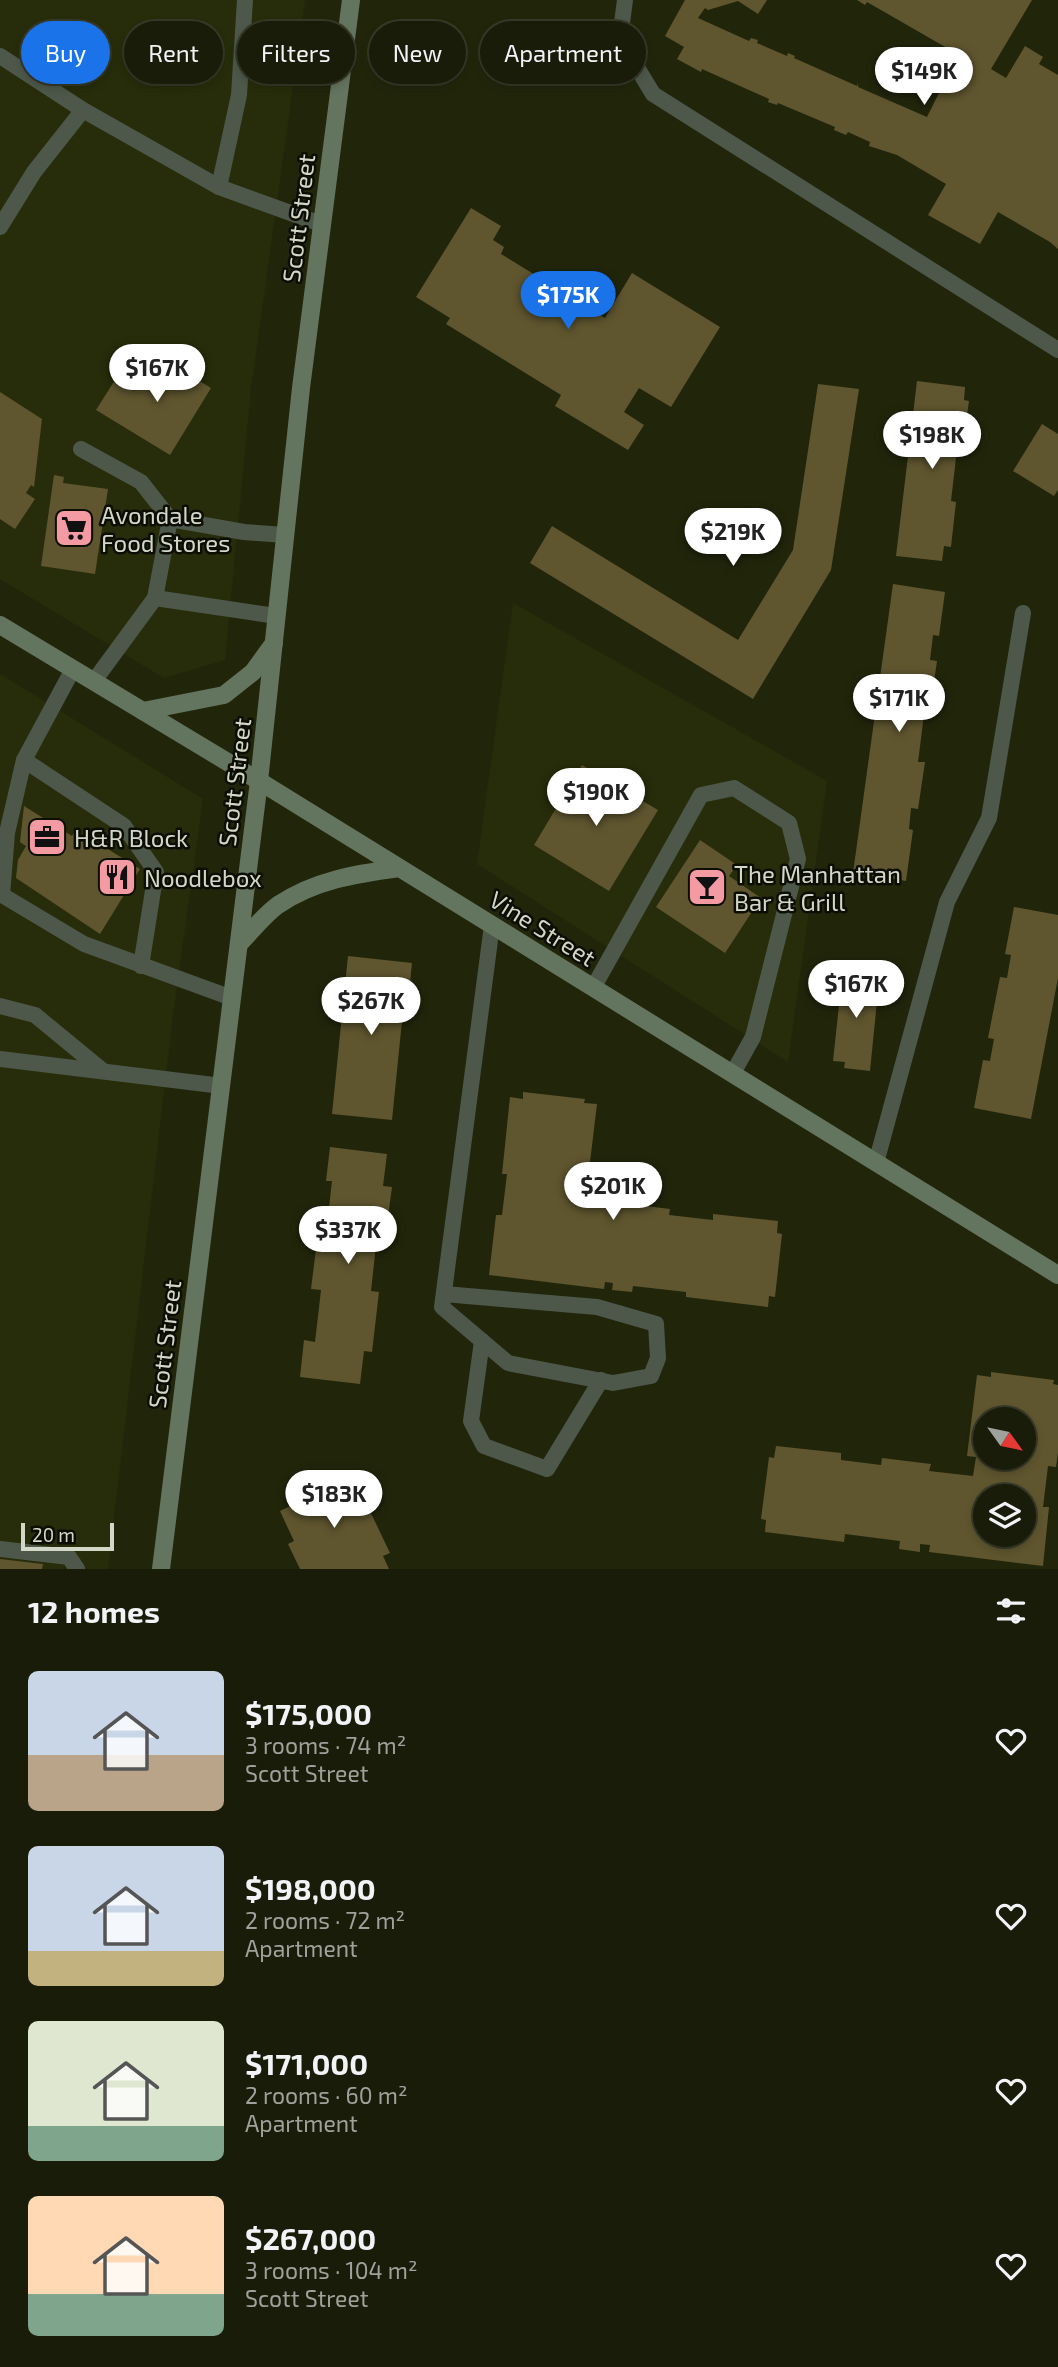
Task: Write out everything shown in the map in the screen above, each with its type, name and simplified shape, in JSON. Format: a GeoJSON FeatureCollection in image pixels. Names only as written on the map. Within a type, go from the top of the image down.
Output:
{"type":"FeatureCollection","features":[{"type":"Feature","properties":{"kind":"main road","name":"Scott Street"},"geometry":{"type":"LineString","coordinates":[[161,1569],[259,781],[303,363],[351,0]]}},
{"type":"Feature","properties":{"kind":"main road","name":"Vine Street"},"geometry":{"type":"LineString","coordinates":[[0,625],[259,781],[1058,1275]]}},
{"type":"Feature","properties":{"kind":"main road"},"geometry":{"type":"LineString","coordinates":[[143,711],[224,695],[253,671],[274,643]]}},
{"type":"Feature","properties":{"kind":"main road"},"geometry":{"type":"LineString","coordinates":[[239,944],[277,906],[303,891],[332,879],[399,868]]}},
{"type":"Feature","properties":{"kind":"lane"},"geometry":{"type":"LineString","coordinates":[[219,187],[239,94],[245,0]]}},
{"type":"Feature","properties":{"kind":"lane"},"geometry":{"type":"LineString","coordinates":[[625,0],[622,23],[624,47],[653,94],[1058,351]]}},
{"type":"Feature","properties":{"kind":"lane"},"geometry":{"type":"LineString","coordinates":[[0,56],[83,110],[219,187],[321,224]]}},
{"type":"Feature","properties":{"kind":"lane"},"geometry":{"type":"LineString","coordinates":[[0,227],[34,172],[83,110]]}},
{"type":"Feature","properties":{"kind":"lane"},"geometry":{"type":"LineString","coordinates":[[81,449],[141,482],[170,519],[285,535]]}},
{"type":"Feature","properties":{"kind":"lane"},"geometry":{"type":"LineString","coordinates":[[94,681],[155,598],[170,519]]}},
{"type":"Feature","properties":{"kind":"lane"},"geometry":{"type":"LineString","coordinates":[[155,598],[276,615]]}},
{"type":"Feature","properties":{"kind":"lane"},"geometry":{"type":"LineString","coordinates":[[876,1163],[947,902],[989,818],[1023,613]]}},
{"type":"Feature","properties":{"kind":"lane"},"geometry":{"type":"LineString","coordinates":[[73,669],[29,765],[7,833],[2,895],[85,944],[232,998]]}},
{"type":"Feature","properties":{"kind":"lane"},"geometry":{"type":"LineString","coordinates":[[29,765],[124,826],[156,872],[141,966]]}},
{"type":"Feature","properties":{"kind":"lane"},"geometry":{"type":"LineString","coordinates":[[593,988],[701,795],[734,788],[789,823],[798,859],[753,1037],[733,1073]]}},
{"type":"Feature","properties":{"kind":"lane"},"geometry":{"type":"LineString","coordinates":[[444,1294],[597,1307],[656,1324],[657,1358],[651,1376],[612,1383],[509,1363],[442,1307],[492,925]]}},
{"type":"Feature","properties":{"kind":"lane"},"geometry":{"type":"LineString","coordinates":[[0,1006],[35,1016],[104,1072]]}},
{"type":"Feature","properties":{"kind":"lane"},"geometry":{"type":"LineString","coordinates":[[0,1059],[222,1086]]}},
{"type":"Feature","properties":{"kind":"lane"},"geometry":{"type":"LineString","coordinates":[[482,1340],[471,1421],[484,1446],[547,1469],[601,1380]]}},
{"type":"Feature","properties":{"kind":"lane"},"geometry":{"type":"LineString","coordinates":[[0,1549],[68,1557],[77,1569]]}},
{"type":"Feature","properties":{"kind":"shaded area"},"geometry":{"type":"Polygon","coordinates":[[[0,0],[305,0],[302,21],[237,21],[237,84],[293,84],[251,389],[225,660],[164,678],[0,579],[0,0]]]}},
{"type":"Feature","properties":{"kind":"shaded area"},"geometry":{"type":"Polygon","coordinates":[[[513,603],[827,781],[788,1062],[477,864],[513,603]]]}},
{"type":"Feature","properties":{"kind":"shaded area"},"geometry":{"type":"Polygon","coordinates":[[[0,674],[203,799],[173,1014],[108,1569],[0,1569],[0,674]]]}},
{"type":"Feature","properties":{"kind":"building"},"geometry":{"type":"Polygon","coordinates":[[[685,0],[767,0],[758,14],[738,1],[708,10],[705,8],[698,18],[749,41],[751,38],[758,40],[757,43],[787,56],[788,53],[795,56],[794,58],[857,86],[858,83],[858,87],[927,117],[957,57],[945,51],[947,48],[867,2],[865,5],[857,0],[1032,0],[991,69],[1006,78],[1025,46],[1043,57],[1039,64],[1058,75],[1058,249],[998,212],[980,244],[928,215],[946,184],[897,155],[869,146],[870,142],[848,132],[846,135],[834,130],[835,127],[778,103],[768,102],[769,99],[702,69],[701,72],[677,59],[684,47],[665,36],[685,0]]]}},
{"type":"Feature","properties":{"kind":"building"},"geometry":{"type":"Polygon","coordinates":[[[471,208],[501,226],[493,240],[504,247],[501,254],[605,318],[632,273],[720,327],[671,407],[639,388],[624,412],[644,425],[628,450],[555,406],[561,395],[446,324],[450,318],[416,297],[471,208]]]}},
{"type":"Feature","properties":{"kind":"building"},"geometry":{"type":"Polygon","coordinates":[[[156,355],[211,388],[170,455],[96,410],[115,380],[134,391],[156,355]]]}},
{"type":"Feature","properties":{"kind":"building"},"geometry":{"type":"Polygon","coordinates":[[[917,381],[965,387],[964,400],[969,401],[962,450],[957,449],[951,501],[956,502],[951,547],[944,546],[942,561],[896,556],[917,381]]]}},
{"type":"Feature","properties":{"kind":"building"},"geometry":{"type":"Polygon","coordinates":[[[818,384],[859,389],[831,570],[753,699],[530,563],[552,526],[738,640],[793,550],[818,384]]]}},
{"type":"Feature","properties":{"kind":"building"},"geometry":{"type":"Polygon","coordinates":[[[0,392],[42,419],[34,487],[31,485],[26,493],[35,499],[15,529],[0,519],[0,392]]]}},
{"type":"Feature","properties":{"kind":"building"},"geometry":{"type":"Polygon","coordinates":[[[1042,424],[1058,434],[1058,490],[1054,496],[1013,471],[1042,424]]]}},
{"type":"Feature","properties":{"kind":"building","name":"Avondale Food Stores"},"geometry":{"type":"Polygon","coordinates":[[[54,475],[64,477],[63,483],[108,489],[95,574],[41,566],[54,475]]]}},
{"type":"Feature","properties":{"kind":"building"},"geometry":{"type":"Polygon","coordinates":[[[893,584],[945,592],[939,636],[933,635],[930,660],[937,661],[930,708],[925,707],[918,762],[925,762],[918,809],[911,808],[909,829],[913,830],[906,881],[853,873],[893,584]]]}},
{"type":"Feature","properties":{"kind":"building"},"geometry":{"type":"Polygon","coordinates":[[[582,765],[658,810],[609,891],[534,845],[582,765]]]}},
{"type":"Feature","properties":{"kind":"building"},"geometry":{"type":"Polygon","coordinates":[[[24,806],[72,836],[74,833],[96,847],[98,843],[140,869],[100,934],[16,878],[18,860],[26,846],[20,842],[24,806]]]}},
{"type":"Feature","properties":{"kind":"building","name":"The Manhattan Bar & Grill"},"geometry":{"type":"Polygon","coordinates":[[[700,840],[737,865],[729,876],[761,898],[725,953],[656,907],[700,840]]]}},
{"type":"Feature","properties":{"kind":"building"},"geometry":{"type":"Polygon","coordinates":[[[1014,907],[1058,915],[1058,978],[1031,1119],[974,1108],[983,1060],[990,1061],[994,1039],[988,1038],[1000,977],[1007,978],[1011,955],[1005,954],[1014,907]]]}},
{"type":"Feature","properties":{"kind":"building"},"geometry":{"type":"Polygon","coordinates":[[[348,956],[412,963],[406,1022],[402,1021],[392,1120],[332,1114],[348,956]]]}},
{"type":"Feature","properties":{"kind":"building"},"geometry":{"type":"Polygon","coordinates":[[[843,968],[874,972],[872,991],[878,991],[870,1071],[844,1068],[845,1062],[833,1061],[843,968]]]}},
{"type":"Feature","properties":{"kind":"building"},"geometry":{"type":"Polygon","coordinates":[[[523,1092],[585,1099],[584,1103],[597,1104],[587,1187],[580,1186],[578,1205],[620,1210],[621,1203],[670,1209],[669,1215],[713,1220],[713,1214],[778,1221],[777,1233],[782,1234],[775,1297],[769,1296],[768,1307],[686,1297],[686,1292],[633,1286],[632,1292],[612,1290],[613,1283],[605,1282],[604,1289],[489,1275],[496,1215],[502,1215],[507,1174],[502,1174],[510,1097],[523,1099],[523,1092]]]}},
{"type":"Feature","properties":{"kind":"building"},"geometry":{"type":"Polygon","coordinates":[[[330,1147],[387,1154],[383,1186],[392,1187],[384,1246],[376,1245],[371,1291],[379,1292],[372,1352],[364,1351],[360,1384],[300,1377],[304,1340],[315,1342],[321,1290],[311,1289],[318,1233],[326,1234],[332,1181],[326,1181],[330,1147]]]}},
{"type":"Feature","properties":{"kind":"building"},"geometry":{"type":"Polygon","coordinates":[[[991,1372],[1054,1380],[1053,1384],[1058,1385],[1058,1452],[1056,1467],[1048,1466],[1043,1507],[1049,1507],[1043,1566],[929,1552],[930,1545],[920,1544],[920,1552],[899,1549],[900,1541],[845,1534],[844,1542],[765,1532],[766,1520],[761,1519],[769,1457],[774,1458],[776,1446],[841,1453],[841,1460],[881,1465],[882,1458],[931,1464],[929,1471],[973,1476],[974,1470],[1036,1470],[1036,1407],[973,1407],[977,1375],[991,1377],[991,1372]]]}},
{"type":"Feature","properties":{"kind":"building"},"geometry":{"type":"Polygon","coordinates":[[[973,1407],[973,1457],[967,1456],[973,1407]]]}},
{"type":"Feature","properties":{"kind":"building"},"geometry":{"type":"Polygon","coordinates":[[[346,1473],[363,1509],[368,1507],[390,1553],[383,1556],[389,1569],[300,1569],[288,1544],[294,1541],[280,1511],[301,1501],[298,1496],[346,1473]]]}},
{"type":"Feature","properties":{"kind":"building"},"geometry":{"type":"Polygon","coordinates":[[[0,1559],[43,1564],[42,1569],[0,1569],[0,1559]]]}},
{"type":"Feature","properties":{"kind":"place","name":"Avondale Food Stores"},"geometry":{"type":"Point","coordinates":[74,528]}},
{"type":"Feature","properties":{"kind":"place","name":"H&R Block"},"geometry":{"type":"Point","coordinates":[47,837]}},
{"type":"Feature","properties":{"kind":"place","name":"Noodlebox"},"geometry":{"type":"Point","coordinates":[117,877]}},
{"type":"Feature","properties":{"kind":"place","name":"The Manhattan Bar & Grill"},"geometry":{"type":"Point","coordinates":[707,887]}}]}
